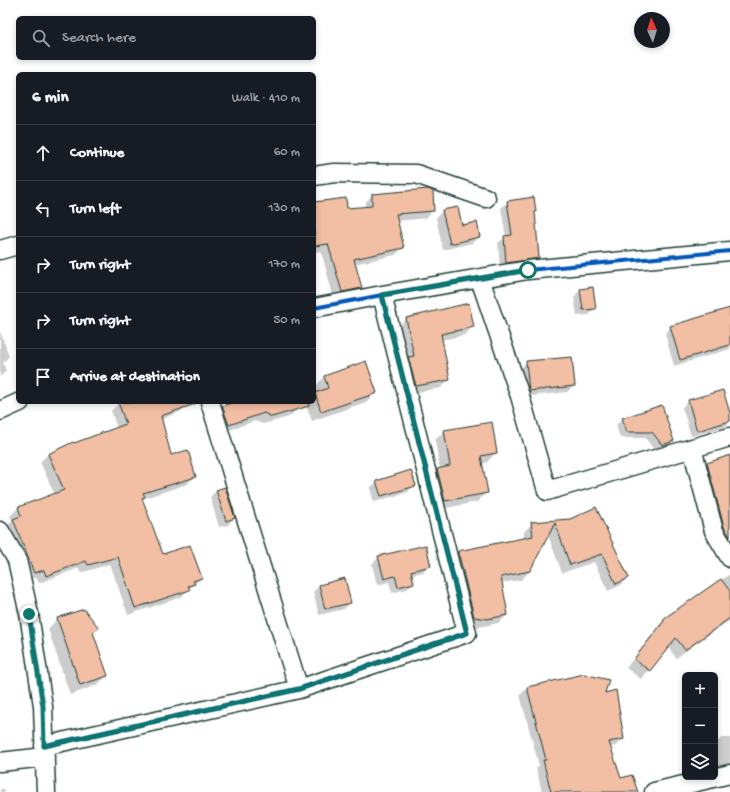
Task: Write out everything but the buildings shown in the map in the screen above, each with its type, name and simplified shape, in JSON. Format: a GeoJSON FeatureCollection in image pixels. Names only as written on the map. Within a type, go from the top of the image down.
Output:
{"type":"FeatureCollection","features":[{"type":"Feature","properties":{"kind":"street"},"geometry":{"type":"LineString","coordinates":[[316,176],[334,173],[416,174],[486,198]]}},
{"type":"Feature","properties":{"kind":"street"},"geometry":{"type":"LineString","coordinates":[[0,250],[16,246]]}},
{"type":"Feature","properties":{"kind":"street"},"geometry":{"type":"LineString","coordinates":[[316,308],[528,270],[730,251]]}},
{"type":"Feature","properties":{"kind":"street"},"geometry":{"type":"LineString","coordinates":[[480,279],[520,396],[547,491],[730,437]]}},
{"type":"Feature","properties":{"kind":"street"},"geometry":{"type":"LineString","coordinates":[[0,762],[299,689],[467,633],[382,295]]}},
{"type":"Feature","properties":{"kind":"street"},"geometry":{"type":"LineString","coordinates":[[0,411],[16,404]]}},
{"type":"Feature","properties":{"kind":"street"},"geometry":{"type":"LineString","coordinates":[[211,404],[299,689]]}},
{"type":"Feature","properties":{"kind":"street"},"geometry":{"type":"LineString","coordinates":[[692,448],[714,531],[730,558]]}},
{"type":"Feature","properties":{"kind":"street"},"geometry":{"type":"LineString","coordinates":[[0,531],[17,560],[29,614],[43,706],[46,792]]}},
{"type":"Feature","properties":{"kind":"street"},"geometry":{"type":"LineString","coordinates":[[654,792],[730,774]]}},
{"type":"Feature","properties":{"kind":"cycle path"},"geometry":{"type":"LineString","coordinates":[[316,308],[528,270],[730,251]]}},
{"type":"Feature","properties":{"kind":"cycle path"},"geometry":{"type":"LineString","coordinates":[[44,746],[299,689],[467,633],[382,295]]}},
{"type":"Feature","properties":{"kind":"route"},"geometry":{"type":"LineString","coordinates":[[29,614],[43,706],[44,746],[299,689],[467,633],[382,295],[528,270]]}}]}
